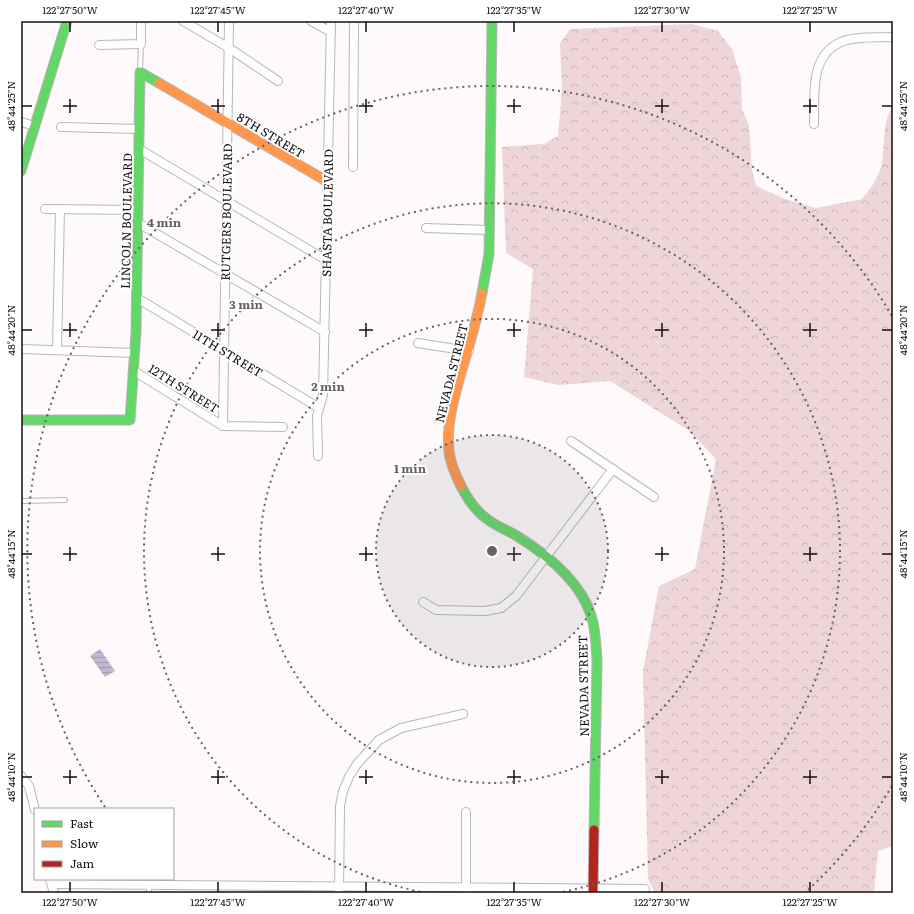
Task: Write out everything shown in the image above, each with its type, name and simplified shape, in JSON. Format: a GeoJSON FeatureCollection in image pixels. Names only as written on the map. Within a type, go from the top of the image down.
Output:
{"type":"FeatureCollection","features":[{"type":"Feature","properties":{"kind":"street"},"geometry":{"type":"LineString","coordinates":[[21,172],[67,21]]}},
{"type":"Feature","properties":{"kind":"street"},"geometry":{"type":"LineString","coordinates":[[99,45],[141,44],[141,21]]}},
{"type":"Feature","properties":{"kind":"street"},"geometry":{"type":"LineString","coordinates":[[183,21],[229,48],[278,81]]}},
{"type":"Feature","properties":{"kind":"street","name":"RUTGERS BOULEVARD"},"geometry":{"type":"LineString","coordinates":[[223,426],[229,21]]}},
{"type":"Feature","properties":{"kind":"street"},"geometry":{"type":"LineString","coordinates":[[311,21],[331,32]]}},
{"type":"Feature","properties":{"kind":"street","name":"SHASTA BOULEVARD"},"geometry":{"type":"LineString","coordinates":[[318,456],[317,416],[323,395],[325,332],[331,21]]}},
{"type":"Feature","properties":{"kind":"street"},"geometry":{"type":"LineString","coordinates":[[354,21],[354,168]]}},
{"type":"Feature","properties":{"kind":"street","name":"NEVADA STREET"},"geometry":{"type":"LineString","coordinates":[[492,21],[489,254],[484,287],[449,428],[449,452],[456,476],[467,498],[487,519],[547,556],[569,579],[582,596],[591,615],[596,638],[597,661],[593,891]]}},
{"type":"Feature","properties":{"kind":"street"},"geometry":{"type":"LineString","coordinates":[[814,124],[815,76],[821,58],[830,49],[841,42],[854,39],[893,37]]}},
{"type":"Feature","properties":{"kind":"street","name":"8TH STREET"},"geometry":{"type":"LineString","coordinates":[[140,72],[328,182]]}},
{"type":"Feature","properties":{"kind":"street","name":"LINCOLN BOULEVARD"},"geometry":{"type":"LineString","coordinates":[[134,371],[137,298],[140,72]]}},
{"type":"Feature","properties":{"kind":"street"},"geometry":{"type":"LineString","coordinates":[[21,122],[35,126]]}},
{"type":"Feature","properties":{"kind":"street"},"geometry":{"type":"LineString","coordinates":[[61,127],[139,129]]}},
{"type":"Feature","properties":{"kind":"street"},"geometry":{"type":"LineString","coordinates":[[139,149],[326,260]]}},
{"type":"Feature","properties":{"kind":"street"},"geometry":{"type":"LineString","coordinates":[[45,209],[138,210]]}},
{"type":"Feature","properties":{"kind":"street"},"geometry":{"type":"LineString","coordinates":[[57,350],[60,209]]}},
{"type":"Feature","properties":{"kind":"street"},"geometry":{"type":"LineString","coordinates":[[138,223],[325,332]]}},
{"type":"Feature","properties":{"kind":"street"},"geometry":{"type":"LineString","coordinates":[[426,228],[489,230]]}},
{"type":"Feature","properties":{"kind":"street","name":"11TH STREET"},"geometry":{"type":"LineString","coordinates":[[137,298],[316,406],[320,405]]}},
{"type":"Feature","properties":{"kind":"street"},"geometry":{"type":"LineString","coordinates":[[418,343],[469,351]]}},
{"type":"Feature","properties":{"kind":"street"},"geometry":{"type":"LineString","coordinates":[[21,348],[135,353]]}},
{"type":"Feature","properties":{"kind":"street","name":"12TH STREET"},"geometry":{"type":"LineString","coordinates":[[21,420],[130,420],[134,371],[223,426],[283,427]]}},
{"type":"Feature","properties":{"kind":"street"},"geometry":{"type":"LineString","coordinates":[[571,441],[654,497]]}},
{"type":"Feature","properties":{"kind":"street"},"geometry":{"type":"LineString","coordinates":[[423,602],[436,610],[485,611],[501,608],[516,596],[613,469]]}},
{"type":"Feature","properties":{"kind":"street"},"geometry":{"type":"LineString","coordinates":[[339,890],[340,806],[343,791],[349,776],[357,764],[379,740],[401,728],[463,714]]}},
{"type":"Feature","properties":{"kind":"street"},"geometry":{"type":"LineString","coordinates":[[21,776],[29,786],[34,808]]}},
{"type":"Feature","properties":{"kind":"street"},"geometry":{"type":"LineString","coordinates":[[466,812],[466,890]]}},
{"type":"Feature","properties":{"kind":"street"},"geometry":{"type":"LineString","coordinates":[[54,893],[51,882],[149,889],[593,891],[645,888]]}},
{"type":"Feature","properties":{"kind":"lane"},"geometry":{"type":"LineString","coordinates":[[140,72],[141,44]]}},
{"type":"Feature","properties":{"kind":"lane"},"geometry":{"type":"LineString","coordinates":[[21,500],[65,500]]}},
{"type":"Feature","properties":{"kind":"green space"},"geometry":{"type":"Polygon","coordinates":[[[692,24],[718,31],[732,49],[741,77],[742,109],[749,125],[752,170],[756,186],[785,199],[816,208],[862,199],[874,182],[881,168],[885,126],[889,112],[893,105],[893,846],[878,851],[874,893],[655,893],[648,879],[643,671],[659,586],[695,569],[716,459],[688,430],[610,381],[559,385],[524,377],[533,269],[506,253],[502,147],[544,144],[558,136],[562,90],[560,44],[570,29],[692,24]]]}},
{"type":"Feature","properties":{"kind":"shaded area"},"geometry":{"type":"Polygon","coordinates":[[[100,649],[115,671],[105,677],[90,656],[100,649]]]}},
{"type":"Feature","properties":{"kind":"traffic: fast"},"geometry":{"type":"LineString","coordinates":[[21,171],[67,21]]}},
{"type":"Feature","properties":{"kind":"traffic: fast"},"geometry":{"type":"LineString","coordinates":[[482,293],[489,254],[492,21]]}},
{"type":"Feature","properties":{"kind":"traffic: fast"},"geometry":{"type":"LineString","coordinates":[[21,420],[130,420],[136,332],[140,72],[159,83]]}},
{"type":"Feature","properties":{"kind":"traffic: fast"},"geometry":{"type":"LineString","coordinates":[[461,486],[472,504],[483,516],[494,524],[528,543],[561,570],[579,591],[591,615],[595,632],[597,661],[594,830]]}},
{"type":"Feature","properties":{"kind":"traffic: slow"},"geometry":{"type":"LineString","coordinates":[[159,83],[328,182]]}},
{"type":"Feature","properties":{"kind":"traffic: slow"},"geometry":{"type":"LineString","coordinates":[[461,486],[450,456],[448,441],[450,421],[451,412],[473,333],[482,293]]}},
{"type":"Feature","properties":{"kind":"traffic: jam"},"geometry":{"type":"LineString","coordinates":[[593,893],[594,830]]}}]}
